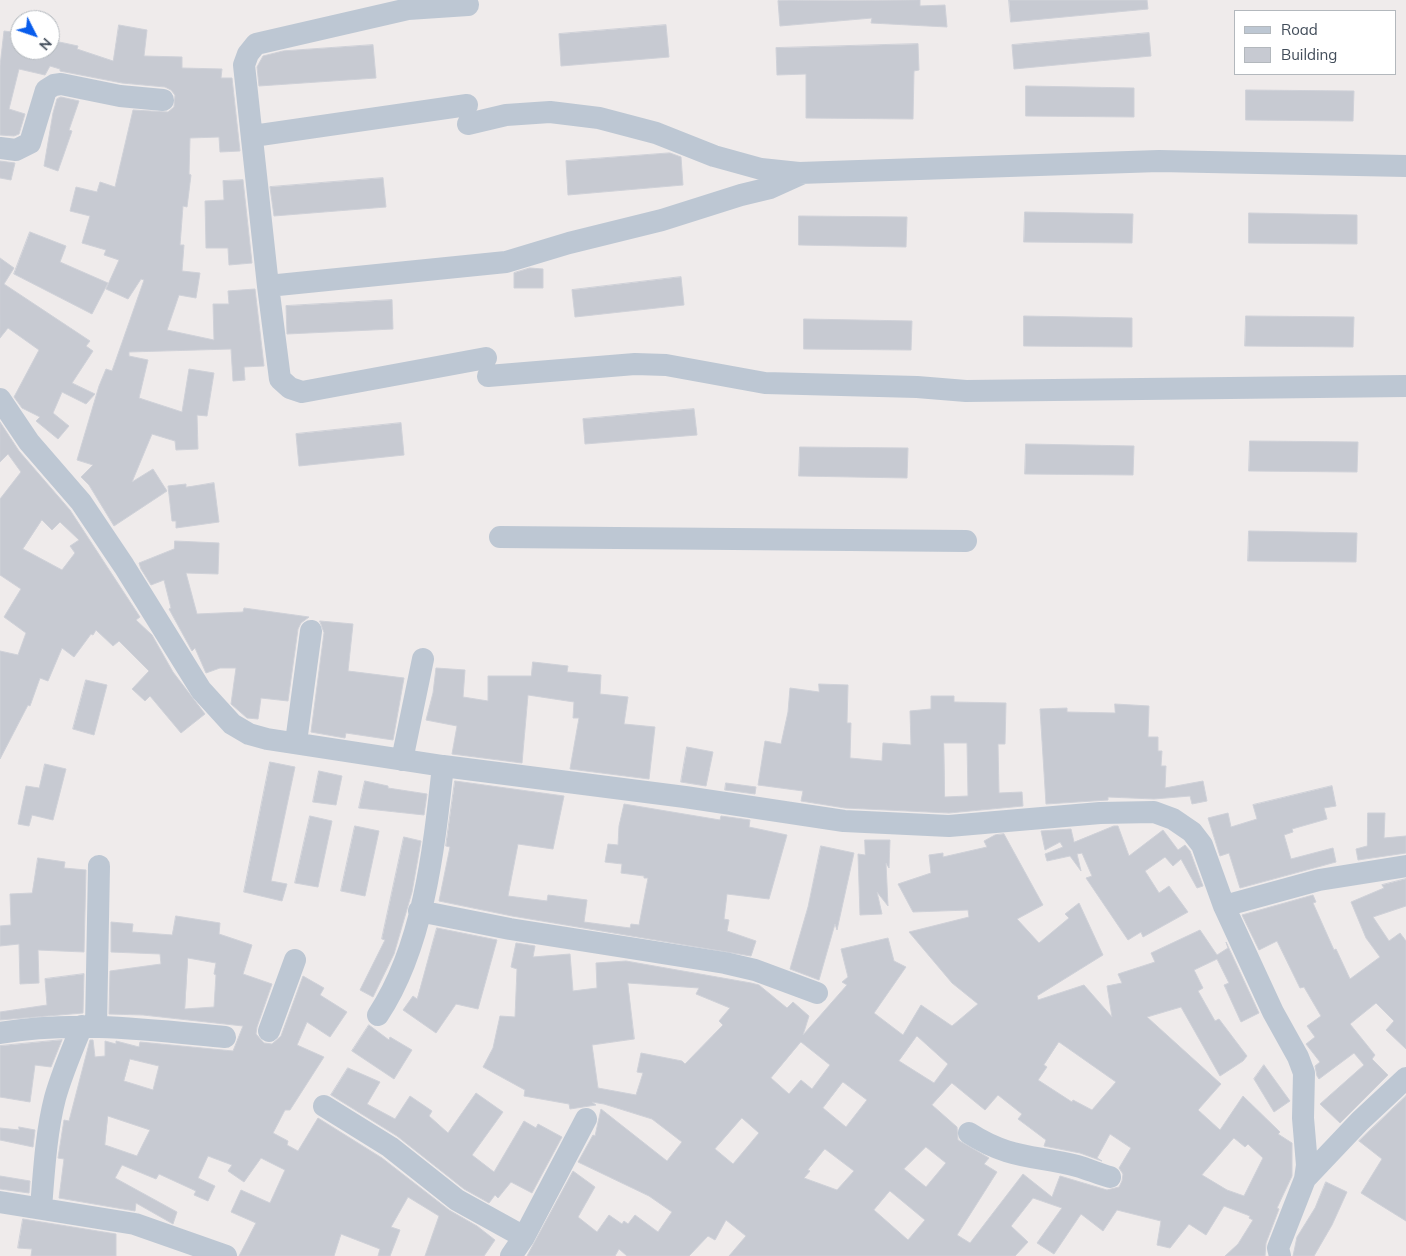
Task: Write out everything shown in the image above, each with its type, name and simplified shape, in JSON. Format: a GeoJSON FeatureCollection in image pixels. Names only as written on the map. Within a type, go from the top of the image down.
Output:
{"type":"FeatureCollection","features":[{"type":"Feature","properties":{"kind":"street"},"geometry":{"type":"LineString","coordinates":[[468,5],[408,10],[256,44],[248,54],[244,65],[268,286],[280,379],[290,388],[302,392],[487,367],[635,364],[666,364],[765,383],[917,387],[966,391],[1406,386]]}},
{"type":"Feature","properties":{"kind":"street"},"geometry":{"type":"LineString","coordinates":[[0,148],[16,150],[30,143],[46,90],[54,84],[120,96],[163,100]]}},
{"type":"Feature","properties":{"kind":"street"},"geometry":{"type":"LineString","coordinates":[[252,136],[467,114],[506,115],[550,112],[599,118],[656,133],[714,156],[761,169],[802,173],[1159,161],[1406,166]]}},
{"type":"Feature","properties":{"kind":"street"},"geometry":{"type":"LineString","coordinates":[[268,286],[506,262],[569,243],[662,220],[741,195],[770,188],[802,173]]}},
{"type":"Feature","properties":{"kind":"street"},"geometry":{"type":"LineString","coordinates":[[0,399],[29,442],[81,502],[124,566],[201,690],[217,710],[232,724],[249,734],[267,739],[402,760],[685,797],[844,822],[948,826],[1100,813],[1154,812],[1173,819],[1192,832],[1202,845],[1224,906],[1273,1012],[1298,1057],[1304,1073],[1303,1118],[1307,1165],[1305,1179],[1278,1248],[1280,1256]]}},
{"type":"Feature","properties":{"kind":"street"},"geometry":{"type":"LineString","coordinates":[[500,537],[966,541]]}},
{"type":"Feature","properties":{"kind":"street"},"geometry":{"type":"LineString","coordinates":[[296,742],[311,631]]}},
{"type":"Feature","properties":{"kind":"street"},"geometry":{"type":"LineString","coordinates":[[402,760],[424,659]]}},
{"type":"Feature","properties":{"kind":"street"},"geometry":{"type":"LineString","coordinates":[[378,1016],[390,997],[408,958],[436,828],[443,766]]}},
{"type":"Feature","properties":{"kind":"street"},"geometry":{"type":"LineString","coordinates":[[41,1208],[44,1169],[55,1100],[64,1068],[89,1026],[98,866]]}},
{"type":"Feature","properties":{"kind":"street"},"geometry":{"type":"LineString","coordinates":[[1224,906],[1319,880],[1406,866]]}},
{"type":"Feature","properties":{"kind":"street"},"geometry":{"type":"LineString","coordinates":[[419,911],[510,929],[725,963],[755,970],[817,993]]}},
{"type":"Feature","properties":{"kind":"street"},"geometry":{"type":"LineString","coordinates":[[269,1031],[295,960]]}},
{"type":"Feature","properties":{"kind":"street"},"geometry":{"type":"LineString","coordinates":[[0,1033],[89,1026],[225,1037]]}},
{"type":"Feature","properties":{"kind":"street"},"geometry":{"type":"LineString","coordinates":[[1305,1179],[1360,1121],[1406,1078]]}},
{"type":"Feature","properties":{"kind":"street"},"geometry":{"type":"LineString","coordinates":[[324,1106],[390,1146],[457,1200],[524,1237]]}},
{"type":"Feature","properties":{"kind":"street"},"geometry":{"type":"LineString","coordinates":[[511,1256],[524,1237],[586,1118]]}},
{"type":"Feature","properties":{"kind":"street"},"geometry":{"type":"LineString","coordinates":[[969,1132],[985,1144],[1011,1154],[1076,1166],[1110,1177]]}},
{"type":"Feature","properties":{"kind":"street"},"geometry":{"type":"LineString","coordinates":[[0,1202],[135,1224],[226,1256]]}},
{"type":"Feature","properties":{"kind":"building"},"geometry":{"type":"Polygon","coordinates":[[[920,0],[920,6],[945,5],[947,27],[871,23],[872,18],[780,26],[778,1],[920,0]]]}},
{"type":"Feature","properties":{"kind":"building"},"geometry":{"type":"Polygon","coordinates":[[[1009,0],[1147,0],[1148,9],[1011,22],[1009,0]]]}},
{"type":"Feature","properties":{"kind":"building"},"geometry":{"type":"Polygon","coordinates":[[[119,25],[147,30],[144,56],[182,57],[182,68],[222,69],[221,78],[232,78],[240,151],[220,152],[219,137],[190,138],[189,174],[191,175],[187,207],[183,206],[180,245],[184,245],[182,271],[200,273],[196,298],[179,295],[167,330],[214,340],[213,304],[229,304],[228,291],[255,289],[264,366],[244,367],[245,380],[233,381],[231,349],[129,352],[129,356],[148,360],[139,398],[182,412],[189,369],[214,373],[207,416],[197,415],[198,449],[176,450],[175,441],[152,434],[132,482],[153,469],[167,491],[114,526],[89,485],[81,477],[93,465],[77,460],[99,386],[106,369],[112,371],[144,280],[141,279],[128,299],[106,289],[119,260],[104,255],[106,250],[82,243],[90,216],[70,211],[76,187],[97,192],[100,182],[115,187],[133,110],[168,112],[174,107],[175,95],[165,87],[122,83],[60,71],[60,69],[50,66],[45,75],[19,69],[9,109],[25,114],[19,134],[14,136],[0,135],[0,66],[4,31],[10,32],[10,60],[60,60],[60,42],[78,46],[77,49],[113,61],[119,25]]]}},
{"type":"Feature","properties":{"kind":"building"},"geometry":{"type":"Polygon","coordinates":[[[666,25],[669,57],[561,66],[559,34],[666,25]]]}},
{"type":"Feature","properties":{"kind":"building"},"geometry":{"type":"Polygon","coordinates":[[[1149,33],[1151,56],[1014,69],[1012,45],[1149,33]]]}},
{"type":"Feature","properties":{"kind":"building"},"geometry":{"type":"Polygon","coordinates":[[[918,44],[919,70],[914,71],[913,119],[806,118],[806,74],[777,75],[776,48],[918,44]]]}},
{"type":"Feature","properties":{"kind":"building"},"geometry":{"type":"Polygon","coordinates":[[[373,45],[376,78],[259,86],[257,67],[263,56],[283,51],[373,45]]]}},
{"type":"Feature","properties":{"kind":"building"},"geometry":{"type":"Polygon","coordinates":[[[1026,86],[1134,88],[1134,117],[1026,116],[1026,86]]]}},
{"type":"Feature","properties":{"kind":"building"},"geometry":{"type":"Polygon","coordinates":[[[1246,90],[1354,91],[1353,121],[1246,120],[1246,90]]]}},
{"type":"Feature","properties":{"kind":"building"},"geometry":{"type":"Polygon","coordinates":[[[61,97],[79,101],[69,130],[72,131],[58,171],[44,166],[53,113],[57,99],[61,97]]]}},
{"type":"Feature","properties":{"kind":"building"},"geometry":{"type":"Polygon","coordinates":[[[670,153],[681,157],[683,185],[568,195],[566,161],[670,153]]]}},
{"type":"Feature","properties":{"kind":"building"},"geometry":{"type":"Polygon","coordinates":[[[0,161],[15,163],[11,180],[0,178],[0,161]]]}},
{"type":"Feature","properties":{"kind":"building"},"geometry":{"type":"Polygon","coordinates":[[[383,178],[386,207],[274,216],[270,187],[383,178]]]}},
{"type":"Feature","properties":{"kind":"building"},"geometry":{"type":"Polygon","coordinates":[[[243,180],[252,263],[229,265],[228,248],[206,248],[205,201],[224,200],[223,181],[243,180]]]}},
{"type":"Feature","properties":{"kind":"building"},"geometry":{"type":"Polygon","coordinates":[[[1025,212],[1133,214],[1132,243],[1024,242],[1025,212]]]}},
{"type":"Feature","properties":{"kind":"building"},"geometry":{"type":"Polygon","coordinates":[[[1249,213],[1357,215],[1357,244],[1249,243],[1249,213]]]}},
{"type":"Feature","properties":{"kind":"building"},"geometry":{"type":"Polygon","coordinates":[[[799,216],[907,217],[906,247],[799,245],[799,216]]]}},
{"type":"Feature","properties":{"kind":"building"},"geometry":{"type":"Polygon","coordinates":[[[30,232],[66,246],[60,262],[108,283],[92,314],[14,274],[30,232]]]}},
{"type":"Feature","properties":{"kind":"building"},"geometry":{"type":"Polygon","coordinates":[[[0,258],[14,268],[4,284],[90,341],[86,346],[93,351],[72,383],[95,394],[86,404],[62,392],[53,413],[69,426],[58,439],[36,421],[40,417],[22,408],[14,397],[39,350],[8,328],[0,338],[0,258]]]}},
{"type":"Feature","properties":{"kind":"building"},"geometry":{"type":"Polygon","coordinates":[[[530,268],[543,269],[543,288],[514,288],[514,273],[530,268]]]}},
{"type":"Feature","properties":{"kind":"building"},"geometry":{"type":"Polygon","coordinates":[[[681,277],[684,305],[575,317],[572,290],[681,277]]]}},
{"type":"Feature","properties":{"kind":"building"},"geometry":{"type":"Polygon","coordinates":[[[392,300],[393,329],[287,334],[286,306],[392,300]]]}},
{"type":"Feature","properties":{"kind":"building"},"geometry":{"type":"Polygon","coordinates":[[[1024,316],[1132,318],[1132,347],[1024,346],[1024,316]]]}},
{"type":"Feature","properties":{"kind":"building"},"geometry":{"type":"Polygon","coordinates":[[[1246,316],[1354,317],[1353,347],[1245,346],[1246,316]]]}},
{"type":"Feature","properties":{"kind":"building"},"geometry":{"type":"Polygon","coordinates":[[[804,319],[912,321],[911,350],[804,349],[804,319]]]}},
{"type":"Feature","properties":{"kind":"building"},"geometry":{"type":"Polygon","coordinates":[[[694,409],[697,435],[585,444],[583,419],[694,409]]]}},
{"type":"Feature","properties":{"kind":"building"},"geometry":{"type":"Polygon","coordinates":[[[0,422],[19,451],[70,510],[140,617],[136,620],[152,635],[173,672],[205,714],[181,733],[150,696],[145,701],[132,689],[149,671],[119,641],[113,646],[96,630],[74,657],[62,648],[48,681],[40,678],[30,706],[28,705],[0,759],[0,651],[18,655],[26,633],[4,617],[21,589],[0,575],[0,499],[21,472],[8,454],[0,462],[0,422]],[[42,520],[23,549],[62,570],[75,553],[70,546],[79,540],[60,522],[52,530],[42,520]]]}},
{"type":"Feature","properties":{"kind":"building"},"geometry":{"type":"Polygon","coordinates":[[[401,423],[404,455],[299,466],[296,434],[401,423]]]}},
{"type":"Feature","properties":{"kind":"building"},"geometry":{"type":"Polygon","coordinates":[[[1250,441],[1358,442],[1357,472],[1249,471],[1250,441]]]}},
{"type":"Feature","properties":{"kind":"building"},"geometry":{"type":"Polygon","coordinates":[[[1026,444],[1134,446],[1133,475],[1025,474],[1026,444]]]}},
{"type":"Feature","properties":{"kind":"building"},"geometry":{"type":"Polygon","coordinates":[[[800,447],[908,448],[907,478],[799,476],[800,447]]]}},
{"type":"Feature","properties":{"kind":"building"},"geometry":{"type":"Polygon","coordinates":[[[214,483],[219,522],[176,528],[176,521],[172,521],[168,486],[186,484],[186,487],[214,483]]]}},
{"type":"Feature","properties":{"kind":"building"},"geometry":{"type":"Polygon","coordinates":[[[1249,531],[1357,533],[1356,562],[1248,561],[1249,531]]]}},
{"type":"Feature","properties":{"kind":"building"},"geometry":{"type":"Polygon","coordinates":[[[175,541],[219,543],[218,574],[186,573],[197,614],[243,612],[244,608],[309,617],[301,623],[298,629],[288,701],[261,698],[258,719],[247,718],[231,704],[236,668],[220,668],[206,673],[195,648],[192,651],[169,609],[171,608],[164,580],[151,585],[141,569],[139,563],[174,549],[175,541]]]}},
{"type":"Feature","properties":{"kind":"building"},"geometry":{"type":"Polygon","coordinates":[[[320,621],[353,624],[348,671],[404,678],[393,740],[346,733],[345,738],[311,732],[324,633],[320,621]]]}},
{"type":"Feature","properties":{"kind":"building"},"geometry":{"type":"Polygon","coordinates":[[[533,662],[568,666],[567,672],[601,675],[600,694],[628,697],[624,724],[655,727],[649,779],[570,769],[579,718],[573,718],[574,702],[528,695],[522,763],[452,754],[457,726],[426,720],[433,693],[436,668],[465,670],[463,697],[488,701],[488,676],[531,676],[533,662]]]}},
{"type":"Feature","properties":{"kind":"building"},"geometry":{"type":"Polygon","coordinates":[[[86,680],[107,685],[94,735],[73,729],[86,680]]]}},
{"type":"Feature","properties":{"kind":"building"},"geometry":{"type":"Polygon","coordinates":[[[819,684],[848,685],[847,723],[851,723],[850,758],[882,761],[883,743],[911,745],[910,711],[931,709],[931,696],[954,696],[954,702],[1006,703],[1005,744],[998,744],[999,793],[1022,792],[1023,806],[949,813],[845,808],[801,801],[803,791],[758,785],[765,741],[781,744],[788,712],[790,688],[819,692],[819,684]],[[944,743],[945,797],[968,796],[967,743],[944,743]]]}},
{"type":"Feature","properties":{"kind":"building"},"geometry":{"type":"Polygon","coordinates":[[[1115,704],[1149,706],[1148,737],[1158,737],[1158,751],[1162,751],[1161,766],[1166,766],[1165,788],[1203,781],[1207,801],[1192,804],[1190,796],[1154,799],[1108,797],[1108,800],[1046,804],[1040,709],[1067,708],[1067,712],[1115,713],[1115,704]]]}},
{"type":"Feature","properties":{"kind":"building"},"geometry":{"type":"Polygon","coordinates":[[[687,747],[713,752],[706,786],[681,782],[687,747]]]}},
{"type":"Feature","properties":{"kind":"building"},"geometry":{"type":"Polygon","coordinates":[[[270,762],[295,767],[271,881],[287,884],[282,901],[244,892],[270,762]]]}},
{"type":"Feature","properties":{"kind":"building"},"geometry":{"type":"Polygon","coordinates":[[[45,764],[66,769],[53,820],[32,815],[29,826],[18,824],[26,786],[39,788],[45,764]]]}},
{"type":"Feature","properties":{"kind":"building"},"geometry":{"type":"Polygon","coordinates":[[[319,771],[342,776],[336,805],[313,802],[319,771]]]}},
{"type":"Feature","properties":{"kind":"building"},"geometry":{"type":"Polygon","coordinates":[[[365,781],[388,786],[388,788],[427,794],[424,815],[359,808],[365,781]]]}},
{"type":"Feature","properties":{"kind":"building"},"geometry":{"type":"Polygon","coordinates":[[[455,781],[564,796],[553,849],[518,844],[508,896],[547,901],[548,895],[587,900],[584,922],[630,928],[631,924],[639,925],[648,878],[621,873],[622,864],[605,862],[608,844],[618,845],[619,826],[624,804],[720,820],[721,816],[750,820],[749,827],[787,835],[769,899],[727,894],[724,919],[729,920],[727,931],[756,941],[751,956],[512,916],[439,901],[450,847],[446,846],[455,781]]]}},
{"type":"Feature","properties":{"kind":"building"},"geometry":{"type":"Polygon","coordinates":[[[726,783],[756,787],[755,794],[725,790],[726,783]]]}},
{"type":"Feature","properties":{"kind":"building"},"geometry":{"type":"Polygon","coordinates":[[[1332,786],[1336,806],[1324,808],[1327,819],[1292,829],[1293,832],[1284,835],[1291,859],[1333,848],[1336,862],[1240,888],[1229,853],[1220,856],[1208,818],[1228,813],[1231,827],[1257,819],[1253,805],[1332,786]]]}},
{"type":"Feature","properties":{"kind":"building"},"geometry":{"type":"Polygon","coordinates":[[[1368,813],[1385,813],[1384,838],[1406,836],[1406,853],[1358,860],[1356,849],[1367,846],[1368,813]]]}},
{"type":"Feature","properties":{"kind":"building"},"geometry":{"type":"Polygon","coordinates":[[[310,816],[332,821],[318,887],[295,883],[310,816]]]}},
{"type":"Feature","properties":{"kind":"building"},"geometry":{"type":"Polygon","coordinates":[[[355,826],[379,831],[365,896],[341,891],[355,826]]]}},
{"type":"Feature","properties":{"kind":"building"},"geometry":{"type":"Polygon","coordinates":[[[1118,826],[1129,856],[1163,830],[1178,850],[1185,845],[1190,851],[1203,886],[1197,888],[1181,859],[1173,866],[1165,857],[1145,871],[1159,893],[1169,886],[1188,912],[1143,937],[1141,932],[1128,940],[1086,878],[1092,876],[1082,853],[1077,854],[1081,871],[1070,856],[1047,861],[1045,854],[1063,847],[1060,842],[1045,850],[1041,831],[1071,829],[1074,842],[1118,826]]]}},
{"type":"Feature","properties":{"kind":"building"},"geometry":{"type":"Polygon","coordinates":[[[1004,834],[1043,905],[1017,919],[1039,943],[1069,918],[1065,914],[1079,903],[1103,955],[1037,996],[1038,1000],[1084,985],[1112,1017],[1107,986],[1122,983],[1118,974],[1155,962],[1151,953],[1200,930],[1217,955],[1228,948],[1226,942],[1259,1013],[1241,1022],[1224,985],[1229,983],[1217,959],[1194,970],[1203,988],[1198,991],[1215,1021],[1219,1019],[1247,1056],[1243,1061],[1220,1076],[1181,1007],[1147,1017],[1221,1084],[1198,1110],[1220,1130],[1243,1096],[1280,1132],[1278,1134],[1292,1143],[1292,1176],[1277,1208],[1279,1209],[1266,1243],[1265,1256],[1225,1256],[1238,1244],[1253,1220],[1249,1218],[1250,1216],[1224,1206],[1206,1235],[1189,1224],[1170,1248],[1157,1245],[1161,1221],[1117,1210],[1103,1231],[1081,1214],[1054,1254],[1037,1243],[1062,1208],[1033,1198],[1011,1226],[1028,1242],[1015,1256],[729,1256],[746,1236],[726,1220],[715,1240],[708,1236],[689,1256],[627,1256],[619,1249],[615,1256],[527,1256],[573,1171],[595,1187],[578,1217],[597,1232],[609,1215],[622,1224],[624,1221],[628,1224],[635,1215],[658,1232],[672,1212],[649,1196],[578,1162],[593,1135],[595,1136],[601,1109],[667,1161],[682,1142],[652,1119],[604,1104],[592,1102],[596,1105],[570,1109],[569,1104],[524,1096],[525,1090],[483,1067],[493,1048],[500,1016],[515,1017],[517,969],[511,967],[516,943],[535,946],[533,957],[570,954],[573,991],[597,988],[596,963],[626,961],[759,985],[787,1008],[793,1002],[809,1016],[803,1035],[847,985],[842,982],[848,977],[841,949],[888,938],[894,961],[906,967],[874,1013],[903,1035],[921,1005],[952,1026],[978,1004],[952,983],[909,932],[969,917],[968,910],[913,912],[898,884],[931,873],[929,855],[943,853],[943,857],[987,847],[984,841],[995,835],[1004,834]],[[628,983],[634,1039],[592,1045],[598,1088],[636,1095],[643,1073],[637,1072],[641,1053],[682,1061],[685,1064],[723,1025],[719,1021],[730,1008],[696,994],[699,988],[628,983]],[[917,1036],[899,1061],[934,1083],[948,1064],[917,1036]],[[801,1042],[771,1078],[789,1094],[801,1080],[812,1089],[830,1065],[801,1042]],[[1059,1042],[1044,1065],[1047,1067],[1038,1080],[1072,1102],[1073,1100],[1092,1110],[1116,1082],[1059,1042]],[[843,1082],[823,1108],[846,1127],[867,1100],[843,1082]],[[952,1083],[932,1105],[957,1127],[958,1140],[989,1158],[984,1164],[997,1172],[957,1235],[970,1243],[1023,1174],[1052,1197],[1060,1176],[1107,1190],[1119,1187],[1123,1174],[1119,1168],[1131,1148],[1110,1134],[1097,1158],[1102,1161],[1080,1153],[1044,1146],[1046,1140],[1018,1119],[1022,1114],[998,1095],[985,1110],[952,1083]],[[742,1118],[715,1149],[733,1164],[759,1133],[742,1118]],[[1234,1138],[1202,1175],[1227,1190],[1244,1196],[1263,1158],[1248,1144],[1245,1147],[1234,1138]],[[926,1147],[904,1169],[926,1187],[946,1163],[926,1147]],[[825,1149],[804,1178],[837,1190],[854,1171],[825,1149]],[[890,1191],[874,1210],[908,1240],[925,1220],[890,1191]]]}},
{"type":"Feature","properties":{"kind":"building"},"geometry":{"type":"Polygon","coordinates":[[[404,837],[421,841],[412,892],[394,954],[373,997],[360,990],[385,940],[382,939],[404,837]]]}},
{"type":"Feature","properties":{"kind":"building"},"geometry":{"type":"Polygon","coordinates":[[[865,840],[890,840],[889,868],[886,863],[888,906],[877,892],[882,914],[860,915],[858,854],[865,855],[865,840]]]}},
{"type":"Feature","properties":{"kind":"building"},"geometry":{"type":"Polygon","coordinates":[[[821,846],[854,853],[837,930],[835,924],[819,980],[790,969],[808,907],[821,846]]]}},
{"type":"Feature","properties":{"kind":"building"},"geometry":{"type":"Polygon","coordinates":[[[38,858],[65,862],[64,868],[86,870],[84,952],[38,950],[39,983],[20,984],[19,944],[0,946],[0,926],[11,925],[10,894],[32,893],[38,858]]]}},
{"type":"Feature","properties":{"kind":"building"},"geometry":{"type":"Polygon","coordinates":[[[1406,879],[1406,906],[1373,917],[1389,941],[1400,933],[1406,941],[1406,1049],[1386,1030],[1394,1021],[1376,1003],[1350,1024],[1375,1055],[1372,1059],[1388,1075],[1340,1123],[1320,1104],[1364,1065],[1354,1053],[1319,1079],[1315,1066],[1320,1062],[1306,1044],[1315,1037],[1307,1026],[1321,1016],[1304,987],[1300,988],[1277,941],[1259,950],[1242,915],[1313,895],[1316,902],[1313,903],[1334,950],[1336,949],[1350,979],[1380,957],[1366,938],[1351,902],[1384,888],[1382,885],[1406,879]]]}},
{"type":"Feature","properties":{"kind":"building"},"geometry":{"type":"Polygon","coordinates":[[[176,916],[220,923],[219,934],[252,945],[243,974],[272,984],[256,1034],[264,1043],[272,1044],[281,1036],[303,976],[324,988],[320,995],[347,1012],[330,1037],[307,1022],[297,1045],[324,1057],[290,1110],[285,1110],[273,1133],[288,1141],[287,1145],[298,1151],[318,1118],[382,1158],[449,1210],[477,1226],[495,1240],[484,1256],[425,1256],[439,1216],[408,1197],[391,1227],[400,1230],[390,1256],[378,1256],[380,1249],[341,1234],[334,1256],[239,1256],[256,1223],[231,1212],[241,1190],[270,1203],[285,1170],[261,1158],[244,1182],[228,1171],[232,1165],[208,1156],[198,1178],[215,1186],[208,1201],[194,1195],[196,1191],[159,1174],[156,1179],[122,1165],[115,1178],[177,1212],[173,1224],[136,1203],[135,1211],[59,1198],[64,1159],[58,1158],[64,1120],[69,1121],[90,1040],[93,1040],[95,1057],[105,1056],[105,1041],[116,1044],[116,1041],[139,1047],[140,1042],[233,1051],[243,1026],[143,1015],[109,1014],[110,971],[161,964],[160,954],[111,952],[111,922],[133,924],[132,932],[172,935],[176,916]],[[188,958],[185,1009],[214,1007],[216,963],[188,958]],[[130,1059],[124,1081],[153,1090],[159,1066],[130,1059]],[[108,1116],[105,1145],[137,1156],[150,1130],[108,1116]]]}},
{"type":"Feature","properties":{"kind":"building"},"geometry":{"type":"Polygon","coordinates":[[[437,928],[497,940],[478,1009],[456,1004],[436,1033],[403,1010],[413,996],[417,999],[437,928]]]}},
{"type":"Feature","properties":{"kind":"building"},"geometry":{"type":"Polygon","coordinates":[[[84,974],[83,1013],[0,1020],[0,1012],[47,1005],[45,979],[84,974]]]}},
{"type":"Feature","properties":{"kind":"building"},"geometry":{"type":"Polygon","coordinates":[[[369,1025],[389,1040],[390,1037],[412,1050],[394,1079],[352,1051],[369,1025]]]}},
{"type":"Feature","properties":{"kind":"building"},"geometry":{"type":"Polygon","coordinates":[[[62,1040],[51,1067],[35,1065],[30,1102],[0,1097],[0,1046],[62,1040]]]}},
{"type":"Feature","properties":{"kind":"building"},"geometry":{"type":"Polygon","coordinates":[[[1264,1065],[1290,1101],[1274,1112],[1254,1079],[1264,1065]]]}},
{"type":"Feature","properties":{"kind":"building"},"geometry":{"type":"Polygon","coordinates":[[[348,1068],[380,1082],[367,1104],[395,1119],[410,1096],[432,1111],[429,1116],[448,1133],[476,1093],[503,1112],[472,1155],[494,1172],[524,1121],[536,1128],[538,1124],[562,1137],[532,1193],[511,1182],[498,1198],[495,1195],[489,1203],[464,1189],[397,1136],[331,1095],[348,1068]]]}},
{"type":"Feature","properties":{"kind":"building"},"geometry":{"type":"Polygon","coordinates":[[[1406,1096],[1406,1221],[1361,1193],[1382,1159],[1359,1141],[1406,1096]]]}},
{"type":"Feature","properties":{"kind":"building"},"geometry":{"type":"Polygon","coordinates":[[[19,1127],[35,1130],[33,1147],[0,1140],[0,1128],[19,1130],[19,1127]]]}},
{"type":"Feature","properties":{"kind":"building"},"geometry":{"type":"Polygon","coordinates":[[[0,1176],[30,1181],[29,1193],[0,1189],[0,1176]]]}},
{"type":"Feature","properties":{"kind":"building"},"geometry":{"type":"Polygon","coordinates":[[[1326,1182],[1347,1192],[1332,1225],[1314,1256],[1293,1256],[1297,1237],[1315,1208],[1326,1182]]]}},
{"type":"Feature","properties":{"kind":"building"},"geometry":{"type":"Polygon","coordinates":[[[23,1219],[116,1234],[116,1256],[31,1256],[32,1249],[18,1248],[23,1219]]]}}]}
